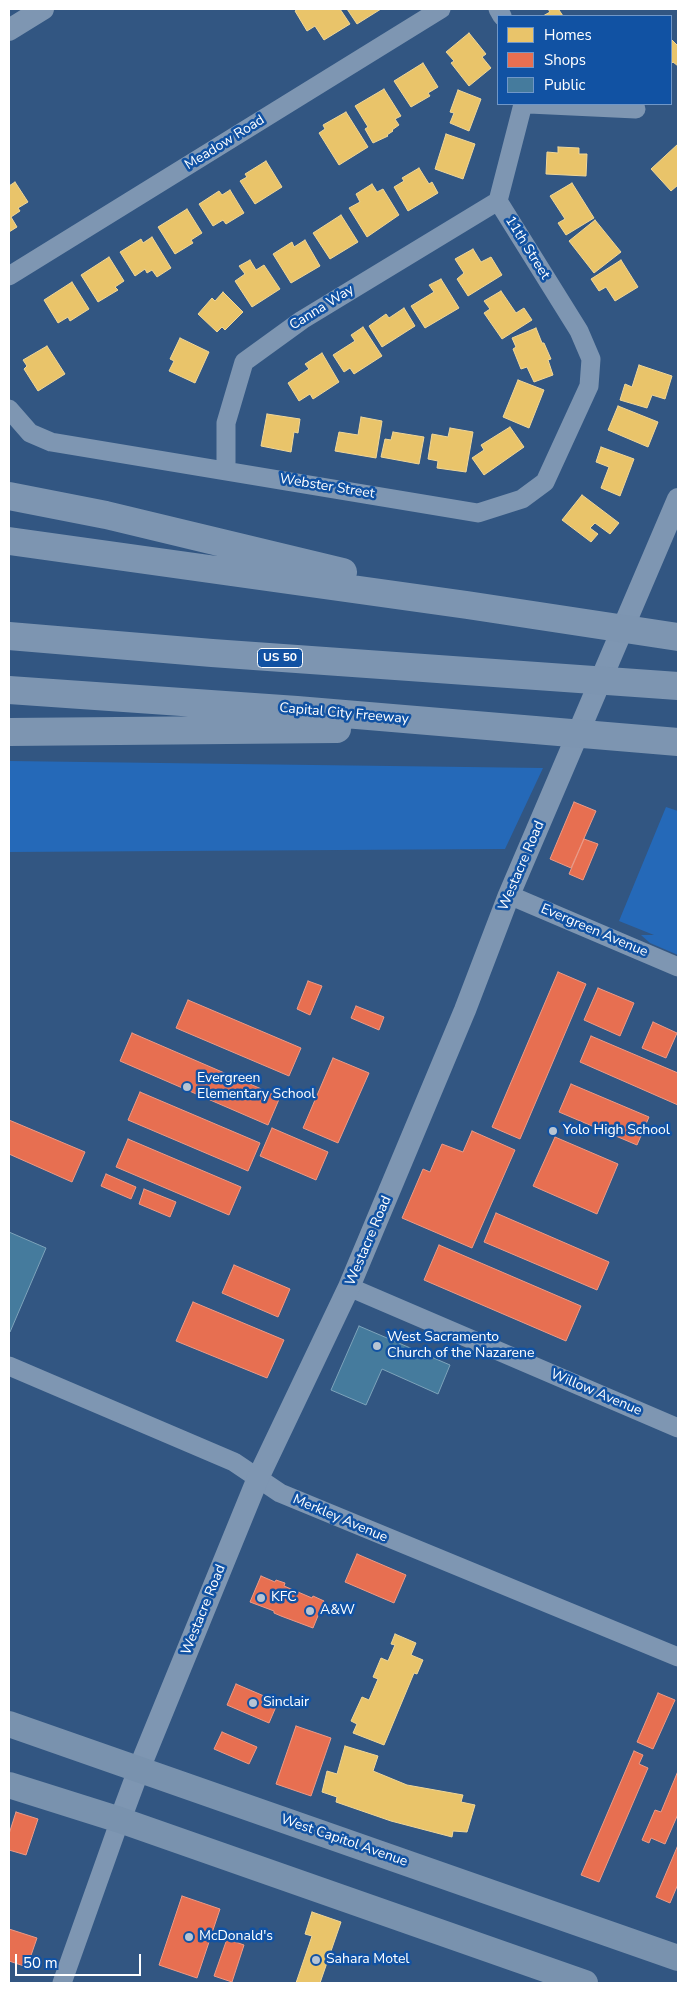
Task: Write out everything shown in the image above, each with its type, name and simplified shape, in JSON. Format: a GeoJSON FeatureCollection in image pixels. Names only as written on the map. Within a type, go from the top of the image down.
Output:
{"type":"FeatureCollection","features":[{"type":"Feature","properties":{"kind":"highway"},"geometry":{"type":"LineString","coordinates":[[9,496],[106,515],[286,557],[468,605]]}},
{"type":"Feature","properties":{"kind":"highway"},"geometry":{"type":"LineString","coordinates":[[9,541],[468,605],[673,636]]}},
{"type":"Feature","properties":{"kind":"highway","name":"US 50"},"geometry":{"type":"LineString","coordinates":[[9,636],[212,653],[667,685]]}},
{"type":"Feature","properties":{"kind":"highway","name":"Capital City Freeway"},"geometry":{"type":"LineString","coordinates":[[9,690],[297,710],[678,742]]}},
{"type":"Feature","properties":{"kind":"highway"},"geometry":{"type":"LineString","coordinates":[[9,732],[357,729],[531,731]]}},
{"type":"Feature","properties":{"kind":"main road","name":"West Capitol Avenue"},"geometry":{"type":"LineString","coordinates":[[9,1724],[678,1958]]}},
{"type":"Feature","properties":{"kind":"main road"},"geometry":{"type":"LineString","coordinates":[[9,1785],[120,1820],[585,1983]]}},
{"type":"Feature","properties":{"kind":"street"},"geometry":{"type":"LineString","coordinates":[[9,30],[43,9]]}},
{"type":"Feature","properties":{"kind":"street","name":"Meadow Road"},"geometry":{"type":"LineString","coordinates":[[9,276],[441,9]]}},
{"type":"Feature","properties":{"kind":"street","name":"11th Street"},"geometry":{"type":"LineString","coordinates":[[523,105],[498,201],[579,331],[591,358],[589,386]]}},
{"type":"Feature","properties":{"kind":"street"},"geometry":{"type":"LineString","coordinates":[[550,105],[636,109]]}},
{"type":"Feature","properties":{"kind":"street","name":"Canna Way"},"geometry":{"type":"LineString","coordinates":[[226,470],[226,423],[244,362],[302,320],[498,201]]}},
{"type":"Feature","properties":{"kind":"street","name":"Webster Street"},"geometry":{"type":"LineString","coordinates":[[9,409],[30,433],[51,442],[478,512],[522,500],[545,482],[589,386]]}},
{"type":"Feature","properties":{"kind":"street","name":"Westacre Road"},"geometry":{"type":"LineString","coordinates":[[62,1983],[139,1769],[258,1478],[349,1288],[465,1010],[509,895],[678,499]]}},
{"type":"Feature","properties":{"kind":"street","name":"Evergreen Avenue"},"geometry":{"type":"LineString","coordinates":[[509,895],[678,967]]}},
{"type":"Feature","properties":{"kind":"street","name":"Willow Avenue"},"geometry":{"type":"LineString","coordinates":[[349,1288],[678,1428]]}},
{"type":"Feature","properties":{"kind":"street","name":"Merkley Avenue"},"geometry":{"type":"LineString","coordinates":[[9,1366],[234,1462],[280,1493],[678,1657]]}},
{"type":"Feature","properties":{"kind":"shaded area"},"geometry":{"type":"Polygon","coordinates":[[[9,761],[543,768],[505,849],[9,852],[9,761]]]}},
{"type":"Feature","properties":{"kind":"shaded area"},"geometry":{"type":"Polygon","coordinates":[[[666,807],[678,811],[678,955],[650,943],[641,935],[654,935],[619,921],[666,807]]]}},
{"type":"Feature","properties":{"kind":"building: Homes"},"geometry":{"type":"Polygon","coordinates":[[[298,9],[340,9],[350,24],[324,40],[315,26],[307,31],[295,11],[298,9]]]}},
{"type":"Feature","properties":{"kind":"building: Homes"},"geometry":{"type":"Polygon","coordinates":[[[347,9],[381,9],[357,24],[347,9]]]}},
{"type":"Feature","properties":{"kind":"building: Homes"},"geometry":{"type":"Polygon","coordinates":[[[548,9],[560,9],[562,15],[545,15],[550,12],[548,9]]]}},
{"type":"Feature","properties":{"kind":"building: Homes"},"geometry":{"type":"Polygon","coordinates":[[[469,33],[486,54],[482,57],[491,68],[469,86],[451,63],[454,61],[446,52],[469,33]]]}},
{"type":"Feature","properties":{"kind":"building: Homes"},"geometry":{"type":"Polygon","coordinates":[[[672,40],[678,46],[678,66],[673,62],[672,40]]]}},
{"type":"Feature","properties":{"kind":"building: Homes"},"geometry":{"type":"Polygon","coordinates":[[[423,63],[438,87],[428,93],[430,96],[411,107],[394,81],[423,63]]]}},
{"type":"Feature","properties":{"kind":"building: Homes"},"geometry":{"type":"Polygon","coordinates":[[[384,89],[401,116],[395,119],[399,125],[388,136],[373,143],[365,129],[368,127],[355,106],[384,89]]]}},
{"type":"Feature","properties":{"kind":"building: Homes"},"geometry":{"type":"Polygon","coordinates":[[[458,90],[481,99],[469,131],[450,123],[454,113],[450,112],[458,90]]]}},
{"type":"Feature","properties":{"kind":"building: Homes"},"geometry":{"type":"Polygon","coordinates":[[[346,112],[368,147],[339,165],[319,133],[325,129],[323,125],[346,112]]]}},
{"type":"Feature","properties":{"kind":"building: Homes"},"geometry":{"type":"Polygon","coordinates":[[[446,134],[475,144],[463,179],[435,169],[446,134]]]}},
{"type":"Feature","properties":{"kind":"building: Homes"},"geometry":{"type":"Polygon","coordinates":[[[678,144],[678,185],[671,191],[651,169],[678,144]]]}},
{"type":"Feature","properties":{"kind":"building: Homes"},"geometry":{"type":"Polygon","coordinates":[[[558,147],[579,148],[579,154],[587,154],[586,176],[546,174],[547,152],[558,153],[558,147]]]}},
{"type":"Feature","properties":{"kind":"building: Homes"},"geometry":{"type":"Polygon","coordinates":[[[266,161],[282,187],[255,204],[240,181],[247,177],[245,174],[266,161]]]}},
{"type":"Feature","properties":{"kind":"building: Homes"},"geometry":{"type":"Polygon","coordinates":[[[419,168],[429,184],[432,182],[438,193],[408,211],[394,187],[404,181],[402,178],[419,168]]]}},
{"type":"Feature","properties":{"kind":"building: Homes"},"geometry":{"type":"Polygon","coordinates":[[[15,182],[28,202],[18,208],[20,211],[11,217],[17,227],[9,232],[9,186],[15,182]]]}},
{"type":"Feature","properties":{"kind":"building: Homes"},"geometry":{"type":"Polygon","coordinates":[[[572,183],[594,218],[566,235],[558,223],[565,219],[550,196],[572,183]]]}},
{"type":"Feature","properties":{"kind":"building: Homes"},"geometry":{"type":"Polygon","coordinates":[[[372,184],[377,192],[383,189],[399,215],[367,237],[349,208],[360,202],[356,194],[372,184]]]}},
{"type":"Feature","properties":{"kind":"building: Homes"},"geometry":{"type":"Polygon","coordinates":[[[230,190],[244,213],[226,224],[223,220],[213,226],[199,204],[219,191],[222,195],[230,190]]]}},
{"type":"Feature","properties":{"kind":"building: Homes"},"geometry":{"type":"Polygon","coordinates":[[[187,209],[202,233],[191,240],[193,243],[175,254],[158,227],[187,209]]]}},
{"type":"Feature","properties":{"kind":"building: Homes"},"geometry":{"type":"Polygon","coordinates":[[[341,215],[358,242],[330,259],[313,233],[341,215]]]}},
{"type":"Feature","properties":{"kind":"building: Homes"},"geometry":{"type":"Polygon","coordinates":[[[595,220],[621,252],[594,273],[569,241],[595,220]]]}},
{"type":"Feature","properties":{"kind":"building: Homes"},"geometry":{"type":"Polygon","coordinates":[[[152,237],[171,268],[157,277],[152,270],[147,273],[145,269],[135,276],[120,252],[141,239],[143,243],[152,237]]]}},
{"type":"Feature","properties":{"kind":"building: Homes"},"geometry":{"type":"Polygon","coordinates":[[[305,240],[320,266],[291,283],[273,254],[292,242],[294,247],[305,240]]]}},
{"type":"Feature","properties":{"kind":"building: Homes"},"geometry":{"type":"Polygon","coordinates":[[[473,249],[481,262],[491,257],[502,275],[468,296],[457,279],[464,273],[455,259],[473,249]]]}},
{"type":"Feature","properties":{"kind":"building: Homes"},"geometry":{"type":"Polygon","coordinates":[[[109,257],[124,281],[115,287],[118,290],[98,302],[81,275],[109,257]]]}},
{"type":"Feature","properties":{"kind":"building: Homes"},"geometry":{"type":"Polygon","coordinates":[[[250,260],[256,270],[264,265],[280,289],[252,307],[235,281],[245,274],[239,266],[250,260]]]}},
{"type":"Feature","properties":{"kind":"building: Homes"},"geometry":{"type":"Polygon","coordinates":[[[621,260],[638,287],[615,301],[606,287],[599,291],[591,279],[621,260]]]}},
{"type":"Feature","properties":{"kind":"building: Homes"},"geometry":{"type":"Polygon","coordinates":[[[441,279],[459,308],[425,328],[411,306],[434,292],[429,285],[441,279]]]}},
{"type":"Feature","properties":{"kind":"building: Homes"},"geometry":{"type":"Polygon","coordinates":[[[72,282],[89,309],[70,321],[68,317],[58,323],[44,300],[72,282]]]}},
{"type":"Feature","properties":{"kind":"building: Homes"},"geometry":{"type":"Polygon","coordinates":[[[501,291],[516,313],[524,308],[532,320],[502,339],[484,313],[490,309],[484,301],[501,291]]]}},
{"type":"Feature","properties":{"kind":"building: Homes"},"geometry":{"type":"Polygon","coordinates":[[[223,292],[243,312],[225,330],[222,327],[217,332],[198,314],[212,298],[215,301],[223,292]]]}},
{"type":"Feature","properties":{"kind":"building: Homes"},"geometry":{"type":"Polygon","coordinates":[[[404,308],[415,326],[382,347],[369,326],[386,314],[389,318],[404,308]]]}},
{"type":"Feature","properties":{"kind":"building: Homes"},"geometry":{"type":"Polygon","coordinates":[[[363,327],[382,356],[354,374],[350,368],[344,372],[333,355],[355,341],[351,335],[363,327]]]}},
{"type":"Feature","properties":{"kind":"building: Homes"},"geometry":{"type":"Polygon","coordinates":[[[536,328],[551,359],[548,360],[553,375],[534,382],[527,367],[521,369],[513,349],[516,347],[512,338],[536,328]]]}},
{"type":"Feature","properties":{"kind":"building: Homes"},"geometry":{"type":"Polygon","coordinates":[[[180,338],[209,352],[195,383],[169,371],[174,361],[170,359],[180,338]]]}},
{"type":"Feature","properties":{"kind":"building: Homes"},"geometry":{"type":"Polygon","coordinates":[[[47,346],[65,374],[38,391],[24,369],[27,366],[23,360],[47,346]]]}},
{"type":"Feature","properties":{"kind":"building: Homes"},"geometry":{"type":"Polygon","coordinates":[[[322,353],[339,382],[313,399],[310,394],[299,401],[288,383],[309,369],[305,364],[322,353]]]}},
{"type":"Feature","properties":{"kind":"building: Homes"},"geometry":{"type":"Polygon","coordinates":[[[639,365],[672,376],[665,399],[652,395],[647,408],[620,400],[625,384],[632,387],[639,365]]]}},
{"type":"Feature","properties":{"kind":"building: Homes"},"geometry":{"type":"Polygon","coordinates":[[[518,380],[544,390],[529,428],[503,417],[518,380]]]}},
{"type":"Feature","properties":{"kind":"building: Homes"},"geometry":{"type":"Polygon","coordinates":[[[618,406],[658,422],[648,447],[608,430],[618,406]]]}},
{"type":"Feature","properties":{"kind":"building: Homes"},"geometry":{"type":"Polygon","coordinates":[[[267,414],[300,419],[298,433],[294,432],[291,452],[261,446],[267,414]]]}},
{"type":"Feature","properties":{"kind":"building: Homes"},"geometry":{"type":"Polygon","coordinates":[[[361,417],[382,421],[376,458],[335,451],[339,432],[358,435],[361,417]]]}},
{"type":"Feature","properties":{"kind":"building: Homes"},"geometry":{"type":"Polygon","coordinates":[[[510,427],[524,447],[484,475],[472,458],[484,450],[481,445],[510,427]]]}},
{"type":"Feature","properties":{"kind":"building: Homes"},"geometry":{"type":"Polygon","coordinates":[[[450,428],[473,432],[466,472],[437,468],[438,461],[428,459],[432,434],[448,437],[450,428]]]}},
{"type":"Feature","properties":{"kind":"building: Homes"},"geometry":{"type":"Polygon","coordinates":[[[393,432],[424,437],[419,464],[381,457],[385,439],[391,440],[393,432]]]}},
{"type":"Feature","properties":{"kind":"building: Homes"},"geometry":{"type":"Polygon","coordinates":[[[601,447],[634,459],[620,496],[601,488],[609,467],[596,462],[601,447]]]}},
{"type":"Feature","properties":{"kind":"building: Homes"},"geometry":{"type":"Polygon","coordinates":[[[582,495],[619,523],[610,534],[595,523],[590,528],[598,534],[591,542],[562,520],[582,495]]]}},
{"type":"Feature","properties":{"kind":"building: Homes"},"geometry":{"type":"Polygon","coordinates":[[[395,1634],[416,1643],[411,1655],[423,1660],[417,1674],[414,1673],[384,1745],[353,1733],[357,1724],[351,1721],[362,1697],[369,1700],[378,1679],[373,1677],[381,1658],[388,1661],[395,1645],[391,1644],[395,1634]]]}},
{"type":"Feature","properties":{"kind":"building: Homes"},"geometry":{"type":"Polygon","coordinates":[[[345,1746],[378,1756],[373,1771],[407,1785],[463,1795],[461,1802],[475,1805],[467,1832],[453,1831],[452,1837],[391,1821],[336,1802],[337,1797],[322,1792],[327,1771],[337,1774],[345,1746]]]}},
{"type":"Feature","properties":{"kind":"building: Homes","name":"Sahara Motel"},"geometry":{"type":"Polygon","coordinates":[[[312,1912],[341,1922],[320,1983],[296,1983],[312,1936],[305,1934],[312,1912]]]}},
{"type":"Feature","properties":{"kind":"building: Shops"},"geometry":{"type":"Polygon","coordinates":[[[574,802],[596,811],[571,868],[550,859],[574,802]]]}},
{"type":"Feature","properties":{"kind":"building: Shops"},"geometry":{"type":"Polygon","coordinates":[[[584,839],[598,844],[583,880],[569,874],[584,839]]]}},
{"type":"Feature","properties":{"kind":"building: Shops"},"geometry":{"type":"Polygon","coordinates":[[[558,972],[586,984],[520,1139],[492,1127],[558,972]]]}},
{"type":"Feature","properties":{"kind":"building: Shops"},"geometry":{"type":"Polygon","coordinates":[[[308,981],[322,986],[310,1015],[297,1009],[308,981]]]}},
{"type":"Feature","properties":{"kind":"building: Shops"},"geometry":{"type":"Polygon","coordinates":[[[598,988],[634,1003],[620,1036],[584,1020],[598,988]]]}},
{"type":"Feature","properties":{"kind":"building: Shops"},"geometry":{"type":"Polygon","coordinates":[[[188,1000],[301,1048],[289,1076],[176,1028],[188,1000]]]}},
{"type":"Feature","properties":{"kind":"building: Shops"},"geometry":{"type":"Polygon","coordinates":[[[356,1006],[384,1017],[379,1030],[351,1018],[356,1006]]]}},
{"type":"Feature","properties":{"kind":"building: Shops"},"geometry":{"type":"Polygon","coordinates":[[[653,1022],[677,1033],[666,1058],[642,1048],[653,1022]]]}},
{"type":"Feature","properties":{"kind":"building: Shops"},"geometry":{"type":"Polygon","coordinates":[[[132,1033],[280,1097],[268,1125],[120,1061],[132,1033]]]}},
{"type":"Feature","properties":{"kind":"building: Shops"},"geometry":{"type":"Polygon","coordinates":[[[591,1036],[678,1073],[678,1105],[580,1062],[591,1036]]]}},
{"type":"Feature","properties":{"kind":"building: Shops"},"geometry":{"type":"Polygon","coordinates":[[[333,1058],[369,1073],[338,1143],[303,1128],[333,1058]]]}},
{"type":"Feature","properties":{"kind":"building: Shops"},"geometry":{"type":"Polygon","coordinates":[[[571,1084],[649,1117],[637,1145],[559,1112],[571,1084]]]}},
{"type":"Feature","properties":{"kind":"building: Shops"},"geometry":{"type":"Polygon","coordinates":[[[140,1092],[260,1143],[248,1171],[128,1120],[140,1092]]]}},
{"type":"Feature","properties":{"kind":"building: Shops"},"geometry":{"type":"Polygon","coordinates":[[[9,1120],[85,1152],[72,1182],[9,1154],[9,1120]]]}},
{"type":"Feature","properties":{"kind":"building: Shops"},"geometry":{"type":"Polygon","coordinates":[[[272,1128],[328,1152],[316,1180],[260,1156],[272,1128]]]}},
{"type":"Feature","properties":{"kind":"building: Shops"},"geometry":{"type":"Polygon","coordinates":[[[472,1131],[515,1150],[472,1248],[402,1218],[423,1169],[430,1172],[442,1144],[463,1152],[472,1131]]]}},
{"type":"Feature","properties":{"kind":"building: Shops"},"geometry":{"type":"Polygon","coordinates":[[[555,1137],[618,1164],[597,1214],[533,1186],[555,1137]]]}},
{"type":"Feature","properties":{"kind":"building: Shops"},"geometry":{"type":"Polygon","coordinates":[[[128,1139],[241,1187],[229,1215],[116,1167],[128,1139]]]}},
{"type":"Feature","properties":{"kind":"building: Shops"},"geometry":{"type":"Polygon","coordinates":[[[106,1174],[136,1187],[131,1199],[101,1186],[106,1174]]]}},
{"type":"Feature","properties":{"kind":"building: Shops"},"geometry":{"type":"Polygon","coordinates":[[[144,1189],[176,1202],[170,1217],[139,1204],[144,1189]]]}},
{"type":"Feature","properties":{"kind":"building: Shops"},"geometry":{"type":"Polygon","coordinates":[[[496,1213],[609,1262],[597,1290],[484,1242],[496,1213]]]}},
{"type":"Feature","properties":{"kind":"building: Shops"},"geometry":{"type":"Polygon","coordinates":[[[439,1245],[581,1306],[566,1341],[424,1280],[439,1245]]]}},
{"type":"Feature","properties":{"kind":"building: Shops"},"geometry":{"type":"Polygon","coordinates":[[[234,1265],[290,1289],[278,1317],[222,1293],[234,1265]]]}},
{"type":"Feature","properties":{"kind":"building: Shops"},"geometry":{"type":"Polygon","coordinates":[[[193,1302],[284,1340],[267,1378],[176,1341],[193,1302]]]}},
{"type":"Feature","properties":{"kind":"building: Shops"},"geometry":{"type":"Polygon","coordinates":[[[357,1554],[406,1575],[394,1603],[345,1582],[357,1554]]]}},
{"type":"Feature","properties":{"kind":"building: Shops"},"geometry":{"type":"Polygon","coordinates":[[[261,1576],[275,1582],[276,1580],[285,1583],[284,1586],[324,1601],[313,1628],[250,1602],[261,1576]]]}},
{"type":"Feature","properties":{"kind":"building: Shops","name":"Sinclair"},"geometry":{"type":"Polygon","coordinates":[[[236,1684],[278,1702],[269,1723],[227,1705],[236,1684]]]}},
{"type":"Feature","properties":{"kind":"building: Shops"},"geometry":{"type":"Polygon","coordinates":[[[658,1693],[675,1700],[653,1749],[637,1742],[658,1693]]]}},
{"type":"Feature","properties":{"kind":"building: Shops"},"geometry":{"type":"Polygon","coordinates":[[[296,1726],[331,1738],[311,1796],[276,1784],[296,1726]]]}},
{"type":"Feature","properties":{"kind":"building: Shops"},"geometry":{"type":"Polygon","coordinates":[[[222,1732],[257,1747],[249,1764],[214,1749],[222,1732]]]}},
{"type":"Feature","properties":{"kind":"building: Shops"},"geometry":{"type":"Polygon","coordinates":[[[634,1751],[643,1755],[639,1764],[648,1768],[599,1882],[581,1875],[634,1751]]]}},
{"type":"Feature","properties":{"kind":"building: Shops"},"geometry":{"type":"Polygon","coordinates":[[[678,1771],[678,1814],[665,1844],[651,1838],[649,1843],[642,1840],[655,1810],[661,1812],[678,1771]]]}},
{"type":"Feature","properties":{"kind":"building: Shops"},"geometry":{"type":"Polygon","coordinates":[[[16,1812],[38,1819],[26,1855],[9,1850],[9,1834],[16,1812]]]}},
{"type":"Feature","properties":{"kind":"building: Shops"},"geometry":{"type":"Polygon","coordinates":[[[678,1845],[678,1884],[670,1903],[656,1897],[678,1845]]]}},
{"type":"Feature","properties":{"kind":"building: Shops","name":"McDonald's"},"geometry":{"type":"Polygon","coordinates":[[[182,1896],[220,1909],[197,1978],[159,1965],[182,1896]]]}},
{"type":"Feature","properties":{"kind":"building: Shops"},"geometry":{"type":"Polygon","coordinates":[[[9,1929],[37,1938],[27,1967],[9,1961],[9,1929]]]}},
{"type":"Feature","properties":{"kind":"building: Shops"},"geometry":{"type":"Polygon","coordinates":[[[227,1939],[244,1945],[232,1982],[214,1976],[227,1939]]]}},
{"type":"Feature","properties":{"kind":"building: Public"},"geometry":{"type":"Polygon","coordinates":[[[9,1232],[46,1248],[10,1332],[9,1332],[9,1232]]]}},
{"type":"Feature","properties":{"kind":"building: Public","name":"West Sacramento Church of the Nazarene"},"geometry":{"type":"Polygon","coordinates":[[[359,1326],[450,1365],[438,1394],[382,1369],[366,1405],[331,1390],[359,1326]]]}},
{"type":"Feature","properties":{"kind":"place","name":"Evergreen Elementary School"},"geometry":{"type":"Point","coordinates":[187,1087]}},
{"type":"Feature","properties":{"kind":"place","name":"Yolo High School"},"geometry":{"type":"Point","coordinates":[553,1131]}},
{"type":"Feature","properties":{"kind":"place","name":"West Sacramento Church of the Nazarene"},"geometry":{"type":"Point","coordinates":[377,1346]}},
{"type":"Feature","properties":{"kind":"place","name":"KFC"},"geometry":{"type":"Point","coordinates":[261,1598]}},
{"type":"Feature","properties":{"kind":"place","name":"A&W"},"geometry":{"type":"Point","coordinates":[310,1611]}},
{"type":"Feature","properties":{"kind":"place","name":"Sinclair"},"geometry":{"type":"Point","coordinates":[253,1703]}},
{"type":"Feature","properties":{"kind":"place","name":"McDonald's"},"geometry":{"type":"Point","coordinates":[189,1937]}},
{"type":"Feature","properties":{"kind":"place","name":"Sahara Motel"},"geometry":{"type":"Point","coordinates":[316,1960]}}]}
